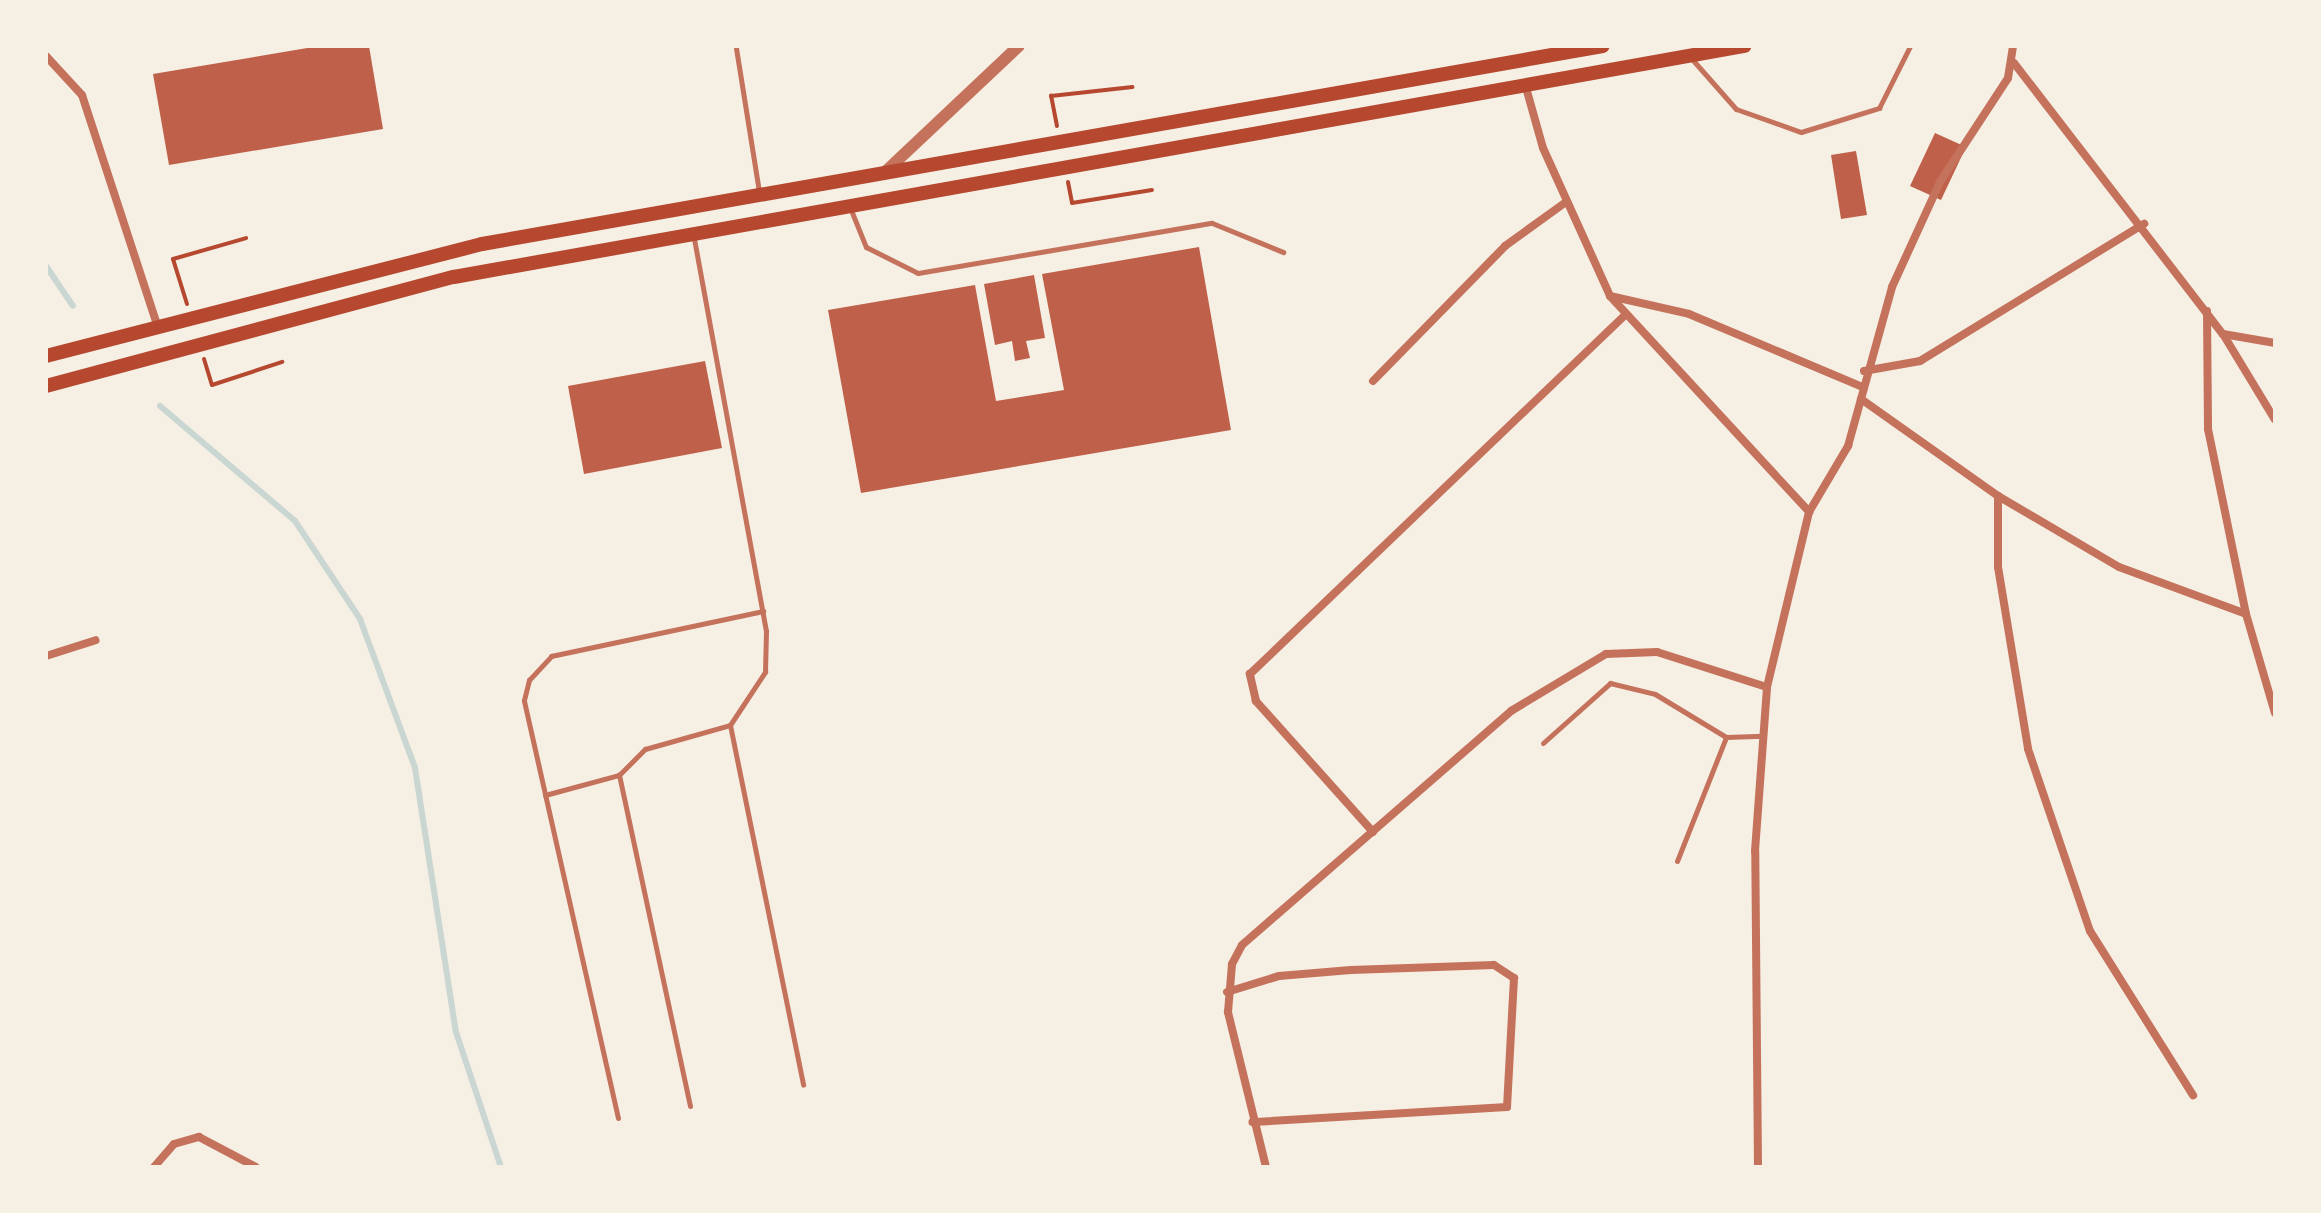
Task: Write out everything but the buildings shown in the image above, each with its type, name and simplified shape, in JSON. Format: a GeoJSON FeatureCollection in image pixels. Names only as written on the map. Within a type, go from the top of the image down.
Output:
{"type":"FeatureCollection","features":[{"type":"Feature","properties":{"kind":"main road"},"geometry":{"type":"LineString","coordinates":[[46,356],[341,275],[759,193],[1603,46]]}},
{"type":"Feature","properties":{"kind":"main road"},"geometry":{"type":"LineString","coordinates":[[46,386],[454,277],[1744,46]]}},
{"type":"Feature","properties":{"kind":"street"},"geometry":{"type":"LineString","coordinates":[[884,173],[1019,46]]}},
{"type":"Feature","properties":{"kind":"street"},"geometry":{"type":"LineString","coordinates":[[1758,1167],[1755,851],[1767,687],[1809,512],[1843,459],[1861,399],[1864,371],[1921,220],[2014,63],[2013,46]]}},
{"type":"Feature","properties":{"kind":"street"},"geometry":{"type":"LineString","coordinates":[[46,56],[82,95],[158,327]]}},
{"type":"Feature","properties":{"kind":"street"},"geometry":{"type":"LineString","coordinates":[[2014,63],[2144,224],[2223,334],[2275,420]]}},
{"type":"Feature","properties":{"kind":"street"},"geometry":{"type":"LineString","coordinates":[[1525,83],[1566,202],[1610,296],[1624,316],[1809,512]]}},
{"type":"Feature","properties":{"kind":"street"},"geometry":{"type":"LineString","coordinates":[[1373,381],[1505,246],[1566,202]]}},
{"type":"Feature","properties":{"kind":"street"},"geometry":{"type":"LineString","coordinates":[[1864,371],[1920,361],[2144,224]]}},
{"type":"Feature","properties":{"kind":"street"},"geometry":{"type":"LineString","coordinates":[[1610,296],[1681,312],[1860,386]]}},
{"type":"Feature","properties":{"kind":"street"},"geometry":{"type":"LineString","coordinates":[[2207,311],[2204,403],[2246,614],[2275,713]]}},
{"type":"Feature","properties":{"kind":"street"},"geometry":{"type":"LineString","coordinates":[[1373,832],[1256,701],[1250,674],[1624,316]]}},
{"type":"Feature","properties":{"kind":"street"},"geometry":{"type":"LineString","coordinates":[[2223,334],[2275,343]]}},
{"type":"Feature","properties":{"kind":"street"},"geometry":{"type":"LineString","coordinates":[[1861,399],[1998,496],[2133,574],[2246,614]]}},
{"type":"Feature","properties":{"kind":"street"},"geometry":{"type":"LineString","coordinates":[[1998,496],[2000,584],[2028,749],[2090,931],[2193,1095]]}},
{"type":"Feature","properties":{"kind":"street"},"geometry":{"type":"LineString","coordinates":[[46,656],[96,640]]}},
{"type":"Feature","properties":{"kind":"street"},"geometry":{"type":"LineString","coordinates":[[1266,1167],[1252,1122],[1227,992],[1242,945],[1511,711],[1606,654],[1657,652],[1767,687]]}},
{"type":"Feature","properties":{"kind":"street"},"geometry":{"type":"LineString","coordinates":[[1227,992],[1279,976],[1351,970],[1494,965],[1513,970],[1507,1107],[1252,1122]]}},
{"type":"Feature","properties":{"kind":"street"},"geometry":{"type":"LineString","coordinates":[[154,1167],[174,1144],[199,1137],[256,1167]]}},
{"type":"Feature","properties":{"kind":"lane"},"geometry":{"type":"LineString","coordinates":[[1688,54],[1736,109],[1801,132],[1879,108],[1910,46]]}},
{"type":"Feature","properties":{"kind":"lane"},"geometry":{"type":"LineString","coordinates":[[736,48],[759,193]]}},
{"type":"Feature","properties":{"kind":"lane"},"geometry":{"type":"LineString","coordinates":[[850,205],[866,247],[918,273],[1212,223],[1283,252]]}},
{"type":"Feature","properties":{"kind":"lane"},"geometry":{"type":"LineString","coordinates":[[545,795],[619,775],[645,749],[730,725],[765,672],[763,611],[693,234]]}},
{"type":"Feature","properties":{"kind":"lane"},"geometry":{"type":"LineString","coordinates":[[618,1118],[524,700],[536,667],[551,656],[763,611]]}},
{"type":"Feature","properties":{"kind":"lane"},"geometry":{"type":"LineString","coordinates":[[1543,743],[1610,683],[1655,694],[1726,737],[1763,736]]}},
{"type":"Feature","properties":{"kind":"lane"},"geometry":{"type":"LineString","coordinates":[[730,725],[803,1085]]}},
{"type":"Feature","properties":{"kind":"lane"},"geometry":{"type":"LineString","coordinates":[[1677,861],[1726,737]]}},
{"type":"Feature","properties":{"kind":"lane"},"geometry":{"type":"LineString","coordinates":[[619,775],[690,1106]]}},
{"type":"Feature","properties":{"kind":"path"},"geometry":{"type":"LineString","coordinates":[[173,259],[246,238]]}},
{"type":"Feature","properties":{"kind":"path"},"geometry":{"type":"LineString","coordinates":[[212,385],[282,362]]}},
{"type":"Feature","properties":{"kind":"waterway"},"geometry":{"type":"LineString","coordinates":[[46,266],[73,306]]}},
{"type":"Feature","properties":{"kind":"waterway"},"geometry":{"type":"LineString","coordinates":[[160,406],[295,521],[360,619],[415,768],[456,1032],[501,1167]]}}]}
